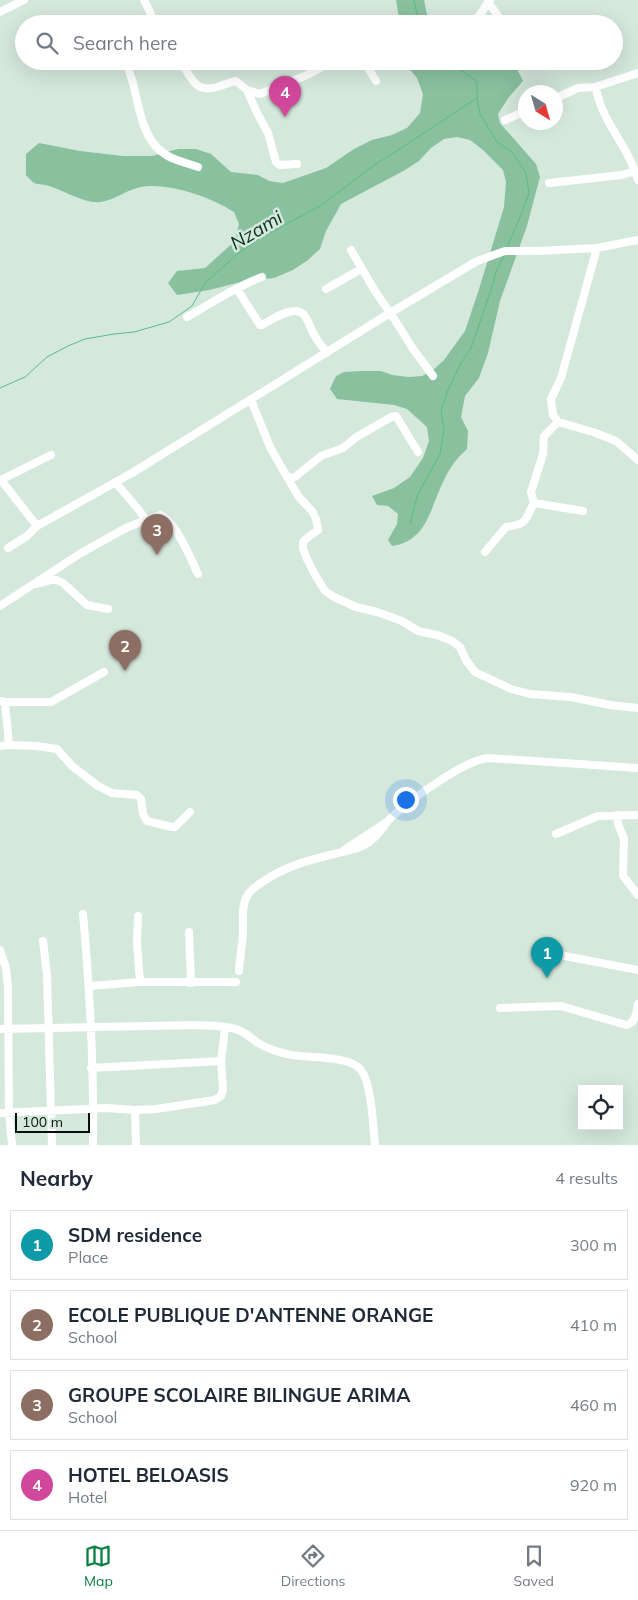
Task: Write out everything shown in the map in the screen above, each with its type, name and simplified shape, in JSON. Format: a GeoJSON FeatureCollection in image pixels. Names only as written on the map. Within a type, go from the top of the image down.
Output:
{"type":"FeatureCollection","features":[{"type":"Feature","properties":{"kind":"street"},"geometry":{"type":"LineString","coordinates":[[0,12],[24,0]]}},
{"type":"Feature","properties":{"kind":"street"},"geometry":{"type":"LineString","coordinates":[[144,0],[152,15]]}},
{"type":"Feature","properties":{"kind":"street"},"geometry":{"type":"LineString","coordinates":[[480,15],[489,1],[498,15]]}},
{"type":"Feature","properties":{"kind":"street"},"geometry":{"type":"LineString","coordinates":[[129,70],[139,115],[145,131],[159,149],[166,154],[198,167]]}},
{"type":"Feature","properties":{"kind":"street"},"geometry":{"type":"LineString","coordinates":[[186,70],[199,88],[211,89],[236,81],[247,90],[260,94],[316,70]]}},
{"type":"Feature","properties":{"kind":"street"},"geometry":{"type":"LineString","coordinates":[[369,70],[376,81]]}},
{"type":"Feature","properties":{"kind":"street"},"geometry":{"type":"LineString","coordinates":[[563,95],[578,88],[595,87],[638,73]]}},
{"type":"Feature","properties":{"kind":"street"},"geometry":{"type":"LineString","coordinates":[[595,87],[603,112],[635,170],[638,180]]}},
{"type":"Feature","properties":{"kind":"street"},"geometry":{"type":"LineString","coordinates":[[247,90],[268,133],[276,162],[280,165],[297,164]]}},
{"type":"Feature","properties":{"kind":"street"},"geometry":{"type":"LineString","coordinates":[[505,120],[518,114]]}},
{"type":"Feature","properties":{"kind":"street"},"geometry":{"type":"LineString","coordinates":[[549,183],[622,175],[635,170]]}},
{"type":"Feature","properties":{"kind":"street"},"geometry":{"type":"LineString","coordinates":[[8,548],[27,536],[37,526],[252,400],[390,313],[477,262],[505,251],[597,248],[638,240]]}},
{"type":"Feature","properties":{"kind":"street"},"geometry":{"type":"LineString","coordinates":[[485,552],[506,527],[520,525],[524,522],[534,503],[530,492],[543,454],[544,436],[555,418],[551,399],[561,378],[597,248]]}},
{"type":"Feature","properties":{"kind":"street"},"geometry":{"type":"LineString","coordinates":[[351,250],[413,349],[433,376]]}},
{"type":"Feature","properties":{"kind":"street"},"geometry":{"type":"LineString","coordinates":[[326,289],[361,268]]}},
{"type":"Feature","properties":{"kind":"street"},"geometry":{"type":"LineString","coordinates":[[187,318],[223,296],[237,290],[243,284],[262,277]]}},
{"type":"Feature","properties":{"kind":"street"},"geometry":{"type":"LineString","coordinates":[[237,290],[260,325],[291,311],[296,310],[302,313],[327,353]]}},
{"type":"Feature","properties":{"kind":"street"},"geometry":{"type":"LineString","coordinates":[[252,400],[270,447],[298,496],[312,511],[319,526],[318,530],[303,542],[303,548],[314,574],[325,591],[356,607],[402,621],[418,631],[438,635],[452,642],[460,647],[466,660],[475,672],[511,690],[530,694],[571,697],[610,706],[638,708]]}},
{"type":"Feature","properties":{"kind":"street"},"geometry":{"type":"LineString","coordinates":[[288,478],[295,477],[321,456],[343,448],[355,438],[391,417],[396,416],[418,452]]}},
{"type":"Feature","properties":{"kind":"street"},"geometry":{"type":"LineString","coordinates":[[555,418],[616,441],[638,460]]}},
{"type":"Feature","properties":{"kind":"street"},"geometry":{"type":"LineString","coordinates":[[37,526],[0,480],[51,455]]}},
{"type":"Feature","properties":{"kind":"street"},"geometry":{"type":"LineString","coordinates":[[115,482],[146,520]]}},
{"type":"Feature","properties":{"kind":"street"},"geometry":{"type":"LineString","coordinates":[[534,503],[583,511]]}},
{"type":"Feature","properties":{"kind":"street"},"geometry":{"type":"LineString","coordinates":[[0,606],[81,553],[126,528],[160,515],[167,518],[187,549],[198,574]]}},
{"type":"Feature","properties":{"kind":"street"},"geometry":{"type":"LineString","coordinates":[[30,586],[57,580],[63,583],[85,604],[108,609]]}},
{"type":"Feature","properties":{"kind":"street"},"geometry":{"type":"LineString","coordinates":[[9,745],[3,701],[51,702],[104,672]]}},
{"type":"Feature","properties":{"kind":"street"},"geometry":{"type":"LineString","coordinates":[[0,746],[37,746],[57,749],[72,766],[98,786],[112,793],[137,795],[141,799],[142,814],[147,821],[172,828],[190,812]]}},
{"type":"Feature","properties":{"kind":"street"},"geometry":{"type":"LineString","coordinates":[[238,971],[243,910],[250,892],[277,872],[300,862],[354,850],[369,843],[378,835],[387,822],[411,800],[466,764],[488,758],[638,768]]}},
{"type":"Feature","properties":{"kind":"street"},"geometry":{"type":"LineString","coordinates":[[617,815],[618,824],[624,839],[623,876],[638,895]]}},
{"type":"Feature","properties":{"kind":"street"},"geometry":{"type":"LineString","coordinates":[[556,834],[598,816],[638,815]]}},
{"type":"Feature","properties":{"kind":"street"},"geometry":{"type":"LineString","coordinates":[[83,914],[89,986],[93,1109],[92,1145]]}},
{"type":"Feature","properties":{"kind":"street"},"geometry":{"type":"LineString","coordinates":[[138,916],[137,942],[140,982]]}},
{"type":"Feature","properties":{"kind":"street"},"geometry":{"type":"LineString","coordinates":[[189,932],[191,983]]}},
{"type":"Feature","properties":{"kind":"street"},"geometry":{"type":"LineString","coordinates":[[43,941],[47,976],[52,1145]]}},
{"type":"Feature","properties":{"kind":"street"},"geometry":{"type":"LineString","coordinates":[[0,950],[6,968],[8,988],[4,1028],[12,1145]]}},
{"type":"Feature","properties":{"kind":"street"},"geometry":{"type":"LineString","coordinates":[[544,952],[638,970]]}},
{"type":"Feature","properties":{"kind":"street"},"geometry":{"type":"LineString","coordinates":[[89,986],[140,982],[236,982]]}},
{"type":"Feature","properties":{"kind":"street"},"geometry":{"type":"LineString","coordinates":[[500,1008],[561,1006],[626,1025],[635,1019],[638,1004]]}},
{"type":"Feature","properties":{"kind":"street"},"geometry":{"type":"LineString","coordinates":[[4,1028],[197,1025],[236,1029],[260,1044],[287,1054],[332,1058],[358,1067],[363,1073],[368,1087],[375,1145]]}},
{"type":"Feature","properties":{"kind":"street"},"geometry":{"type":"LineString","coordinates":[[0,1113],[106,1108],[156,1109],[215,1100],[221,1096],[223,1090],[222,1061],[225,1028]]}},
{"type":"Feature","properties":{"kind":"street"},"geometry":{"type":"LineString","coordinates":[[91,1068],[222,1061]]}},
{"type":"Feature","properties":{"kind":"street"},"geometry":{"type":"LineString","coordinates":[[135,1110],[136,1145]]}},
{"type":"Feature","properties":{"kind":"green space"},"geometry":{"type":"Polygon","coordinates":[[[396,0],[424,0],[427,15],[398,15],[396,0]]]}},
{"type":"Feature","properties":{"kind":"green space"},"geometry":{"type":"Polygon","coordinates":[[[410,70],[518,70],[523,81],[518,85],[498,114],[500,123],[536,164],[540,177],[527,226],[500,301],[488,353],[479,378],[465,396],[461,417],[468,431],[467,449],[449,471],[421,530],[404,543],[392,546],[388,540],[397,524],[398,514],[388,506],[377,505],[372,496],[394,488],[410,477],[423,458],[429,441],[427,427],[407,409],[394,405],[337,399],[330,389],[336,376],[344,372],[381,371],[392,375],[422,376],[432,371],[444,360],[465,331],[480,286],[504,207],[506,182],[503,170],[470,140],[457,137],[444,139],[431,148],[419,161],[405,170],[341,204],[326,231],[320,249],[293,270],[274,278],[245,281],[209,290],[177,295],[168,283],[177,271],[205,268],[235,241],[239,224],[234,212],[216,202],[194,194],[172,188],[151,186],[137,188],[106,201],[88,201],[47,185],[33,182],[26,175],[26,154],[39,143],[80,151],[123,156],[152,156],[178,149],[196,149],[211,154],[231,172],[258,175],[269,181],[283,183],[326,168],[354,149],[372,140],[392,135],[407,128],[420,113],[423,94],[417,78],[410,70]]]}},
{"type":"Feature","properties":{"kind":"waterway","name":"Nzami"},"geometry":{"type":"LineString","coordinates":[[414,0],[417,15]]}},
{"type":"Feature","properties":{"kind":"waterway","name":"Nzami"},"geometry":{"type":"LineString","coordinates":[[0,388],[25,377],[47,357],[85,339],[134,332],[169,322],[192,306],[205,283],[236,255],[262,237],[320,206],[369,169],[477,98],[477,82],[462,70]]}},
{"type":"Feature","properties":{"kind":"waterway"},"geometry":{"type":"LineString","coordinates":[[477,98],[480,114],[497,142],[512,152],[526,173],[529,193],[506,249]]}},
{"type":"Feature","properties":{"kind":"waterway"},"geometry":{"type":"LineString","coordinates":[[410,524],[417,496],[440,454],[444,430],[441,411],[448,390],[471,348],[496,272],[504,255]]}},
{"type":"Feature","properties":{"kind":"place","name":"HOTEL BELOASIS"},"geometry":{"type":"Point","coordinates":[285,117]}},
{"type":"Feature","properties":{"kind":"place","name":"GROUPE SCOLAIRE BILINGUE ARIMA"},"geometry":{"type":"Point","coordinates":[157,555]}},
{"type":"Feature","properties":{"kind":"place","name":"ECOLE PUBLIQUE D'ANTENNE ORANGE"},"geometry":{"type":"Point","coordinates":[125,671]}},
{"type":"Feature","properties":{"kind":"place","name":"SDM residence"},"geometry":{"type":"Point","coordinates":[547,978]}}]}
